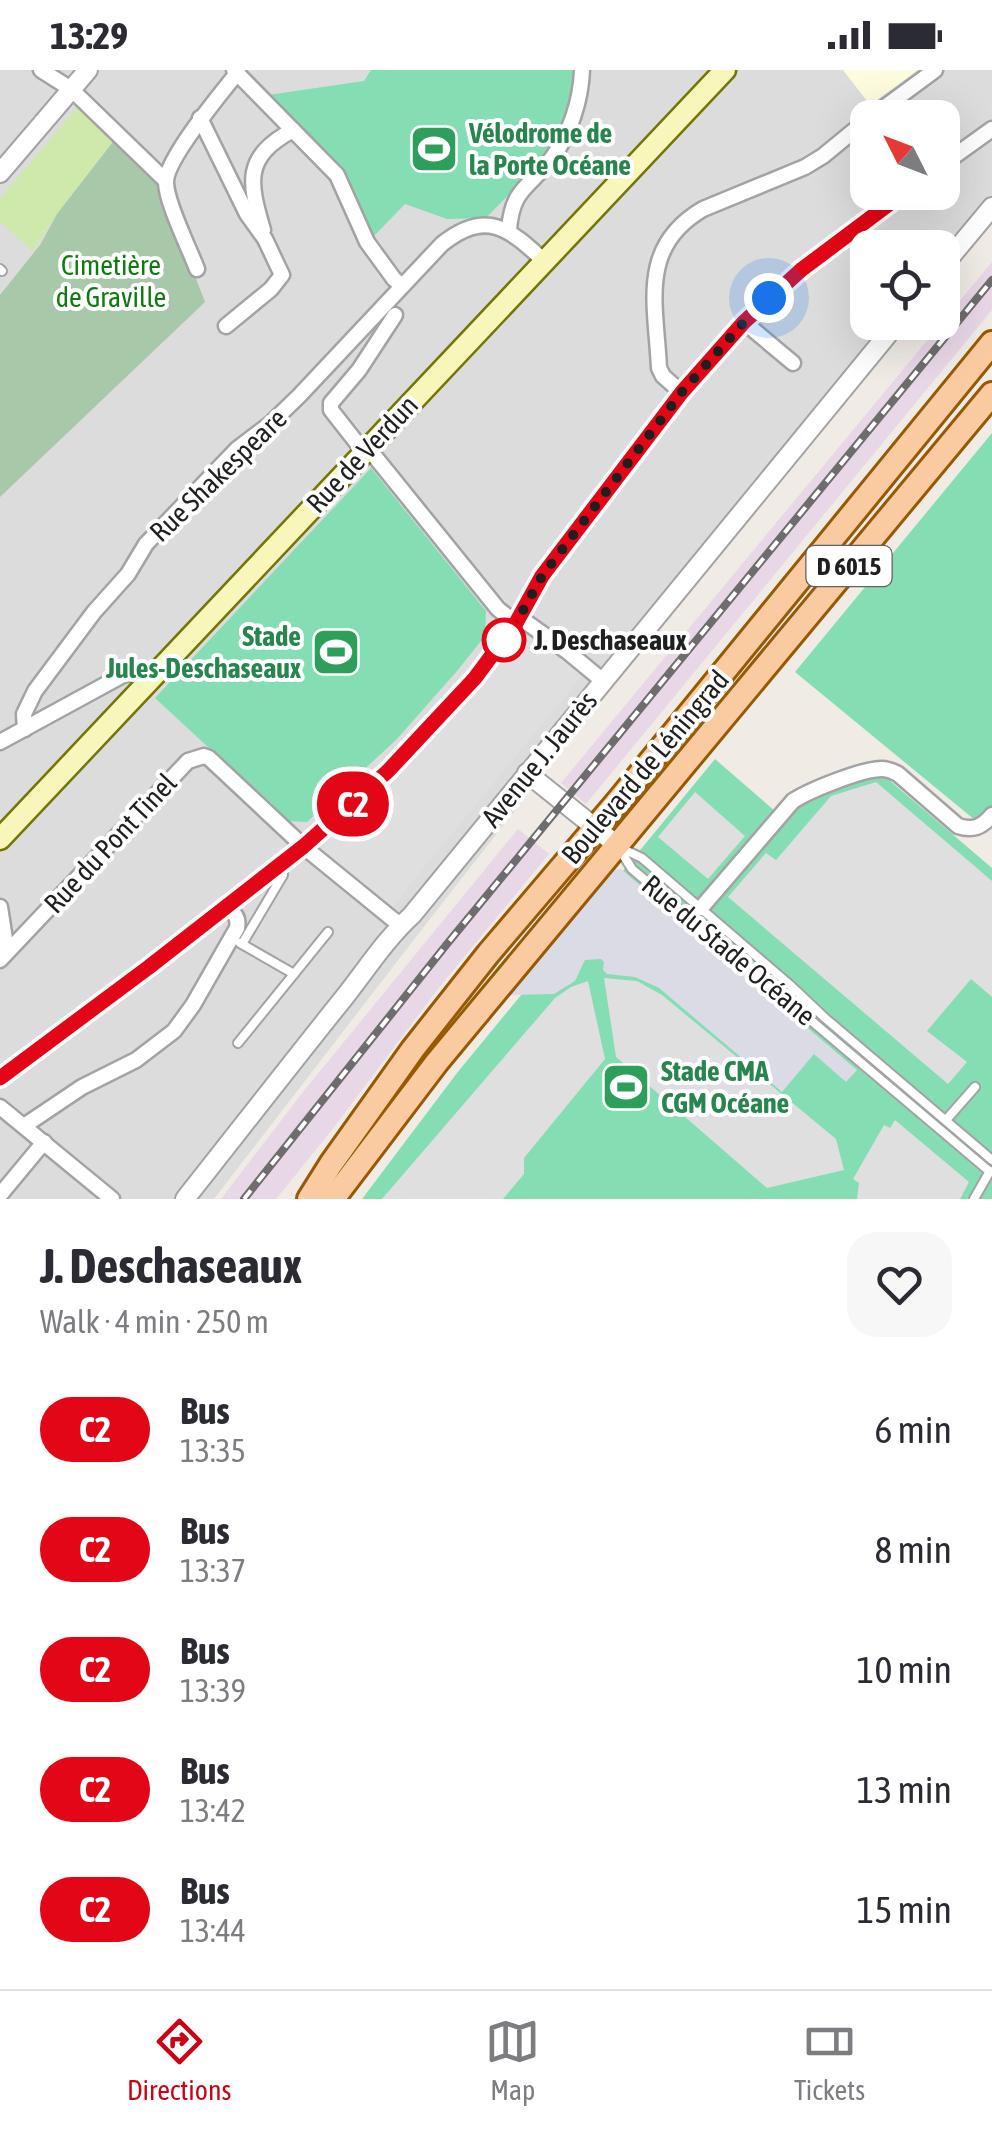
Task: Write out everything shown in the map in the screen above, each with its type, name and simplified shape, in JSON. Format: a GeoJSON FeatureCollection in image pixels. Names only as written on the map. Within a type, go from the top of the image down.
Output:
{"type":"FeatureCollection","features":[{"type":"Feature","properties":{"kind":"main road","name":"Rue de Verdun"},"geometry":{"type":"LineString","coordinates":[[0,839],[725,70]]}},
{"type":"Feature","properties":{"kind":"main road","name":"Boulevard de Léningrad"},"geometry":{"type":"LineString","coordinates":[[308,1199],[413,1049],[488,954],[596,828],[992,343]]}},
{"type":"Feature","properties":{"kind":"main road","name":"Boulevard de Léningrad"},"geometry":{"type":"LineString","coordinates":[[332,1199],[437,1062],[992,394]]}},
{"type":"Feature","properties":{"kind":"street"},"geometry":{"type":"LineString","coordinates":[[41,70],[71,89],[166,180]]}},
{"type":"Feature","properties":{"kind":"street"},"geometry":{"type":"LineString","coordinates":[[0,173],[88,70]]}},
{"type":"Feature","properties":{"kind":"street"},"geometry":{"type":"LineString","coordinates":[[545,262],[509,230],[510,210],[521,190],[549,162],[563,140],[580,93],[582,70]]}},
{"type":"Feature","properties":{"kind":"street"},"geometry":{"type":"LineString","coordinates":[[893,100],[934,70]]}},
{"type":"Feature","properties":{"kind":"street"},"geometry":{"type":"LineString","coordinates":[[197,270],[166,180],[200,118],[236,71],[337,175],[368,242],[402,286]]}},
{"type":"Feature","properties":{"kind":"street"},"geometry":{"type":"LineString","coordinates":[[200,118],[247,214],[265,239]]}},
{"type":"Feature","properties":{"kind":"street"},"geometry":{"type":"LineString","coordinates":[[960,152],[992,129]]}},
{"type":"Feature","properties":{"kind":"street"},"geometry":{"type":"LineString","coordinates":[[226,326],[271,290],[282,275],[265,239],[251,182],[267,148],[293,130]]}},
{"type":"Feature","properties":{"kind":"street"},"geometry":{"type":"LineString","coordinates":[[682,392],[662,376],[659,368],[655,274],[659,256],[673,231],[703,209],[806,167],[850,134]]}},
{"type":"Feature","properties":{"kind":"street"},"geometry":{"type":"LineString","coordinates":[[960,245],[992,207]]}},
{"type":"Feature","properties":{"kind":"street"},"geometry":{"type":"LineString","coordinates":[[0,1078],[304,846],[372,787],[475,678],[518,620],[542,576],[682,392],[744,322],[801,270],[881,210]]}},
{"type":"Feature","properties":{"kind":"street","name":"Rue Shakespeare"},"geometry":{"type":"LineString","coordinates":[[25,729],[24,714],[35,692],[94,612],[128,574],[146,544],[237,449],[300,396],[454,234],[480,224],[509,230]]}},
{"type":"Feature","properties":{"kind":"street"},"geometry":{"type":"LineString","coordinates":[[395,315],[359,370],[331,403],[332,410],[498,609],[568,652],[603,680]]}},
{"type":"Feature","properties":{"kind":"street"},"geometry":{"type":"LineString","coordinates":[[744,322],[793,363]]}},
{"type":"Feature","properties":{"kind":"street","name":"Avenue J. Jaurès"},"geometry":{"type":"LineString","coordinates":[[186,1199],[390,936],[412,915],[883,340]]}},
{"type":"Feature","properties":{"kind":"street"},"geometry":{"type":"LineString","coordinates":[[0,742],[123,675],[136,672],[150,680]]}},
{"type":"Feature","properties":{"kind":"street"},"geometry":{"type":"LineString","coordinates":[[108,683],[128,703]]}},
{"type":"Feature","properties":{"kind":"street","name":"Rue du Pont Tinel"},"geometry":{"type":"LineString","coordinates":[[4,956],[188,761],[204,756],[401,926]]}},
{"type":"Feature","properties":{"kind":"street"},"geometry":{"type":"LineString","coordinates":[[701,908],[794,801],[814,790],[878,769],[898,774],[958,826],[975,828],[992,815]]}},
{"type":"Feature","properties":{"kind":"street"},"geometry":{"type":"LineString","coordinates":[[527,773],[618,846]]}},
{"type":"Feature","properties":{"kind":"street"},"geometry":{"type":"LineString","coordinates":[[0,907],[4,956]]}},
{"type":"Feature","properties":{"kind":"street"},"geometry":{"type":"LineString","coordinates":[[24,1126],[82,1086],[136,1060],[174,1031],[237,941],[236,914],[226,907]]}},
{"type":"Feature","properties":{"kind":"street"},"geometry":{"type":"LineString","coordinates":[[0,1107],[112,1199]]}},
{"type":"Feature","properties":{"kind":"street"},"geometry":{"type":"LineString","coordinates":[[0,1195],[44,1142]]}},
{"type":"Feature","properties":{"kind":"lane","name":"Rue du Stade Océane"},"geometry":{"type":"LineString","coordinates":[[618,846],[642,858],[992,1160]]}},
{"type":"Feature","properties":{"kind":"lane","name":"Rue du Stade Océane"},"geometry":{"type":"LineString","coordinates":[[618,846],[632,869],[991,1169],[974,1199]]}},
{"type":"Feature","properties":{"kind":"lane"},"geometry":{"type":"LineString","coordinates":[[282,863],[282,875],[237,941],[294,974]]}},
{"type":"Feature","properties":{"kind":"lane"},"geometry":{"type":"LineString","coordinates":[[238,1043],[328,932]]}},
{"type":"Feature","properties":{"kind":"lane"},"geometry":{"type":"LineString","coordinates":[[946,1120],[975,1087]]}},
{"type":"Feature","properties":{"kind":"shaded area"},"geometry":{"type":"Polygon","coordinates":[[[0,70],[992,70],[992,201],[960,242],[960,230],[850,230],[850,340],[884,340],[214,1199],[0,1199],[0,70]]]}},
{"type":"Feature","properties":{"kind":"shaded area"},"geometry":{"type":"Polygon","coordinates":[[[843,70],[918,70],[877,100],[866,100],[843,70]]]}},
{"type":"Feature","properties":{"kind":"shaded area"},"geometry":{"type":"Polygon","coordinates":[[[992,262],[992,310],[586,804],[561,783],[927,340],[960,340],[960,301],[992,262]]]}},
{"type":"Feature","properties":{"kind":"shaded area"},"geometry":{"type":"Polygon","coordinates":[[[522,631],[540,638],[585,672],[390,909],[322,854],[323,840],[421,749],[522,631]]]}},
{"type":"Feature","properties":{"kind":"shaded area"},"geometry":{"type":"Polygon","coordinates":[[[876,782],[992,881],[992,997],[971,979],[927,1031],[967,1062],[948,1084],[728,897],[766,853],[776,860],[831,796],[876,782]]]}},
{"type":"Feature","properties":{"kind":"shaded area"},"geometry":{"type":"Polygon","coordinates":[[[695,792],[745,836],[708,879],[658,837],[695,792]]]}},
{"type":"Feature","properties":{"kind":"shaded area"},"geometry":{"type":"Polygon","coordinates":[[[518,829],[549,854],[437,990],[335,1126],[276,1199],[221,1199],[303,1092],[518,829]]]}},
{"type":"Feature","properties":{"kind":"shaded area"},"geometry":{"type":"Polygon","coordinates":[[[621,869],[857,1070],[846,1082],[814,1054],[782,1092],[659,988],[635,977],[607,974],[601,959],[585,960],[575,981],[554,994],[506,995],[612,870],[621,869]]]}},
{"type":"Feature","properties":{"kind":"shaded area"},"geometry":{"type":"Polygon","coordinates":[[[604,978],[637,981],[662,995],[836,1139],[844,1170],[767,1188],[616,1057],[604,978]]]}},
{"type":"Feature","properties":{"kind":"shaded area"},"geometry":{"type":"Polygon","coordinates":[[[588,981],[605,1059],[524,1158],[524,1174],[503,1199],[382,1199],[555,998],[588,981]]]}},
{"type":"Feature","properties":{"kind":"shaded area"},"geometry":{"type":"Polygon","coordinates":[[[895,1120],[969,1182],[960,1199],[857,1199],[859,1183],[853,1179],[884,1125],[890,1128],[895,1120]]]}},
{"type":"Feature","properties":{"kind":"green space","name":"Vélodrome de la Porte Océane"},"geometry":{"type":"Polygon","coordinates":[[[371,70],[577,70],[573,102],[559,135],[537,165],[486,218],[447,219],[405,204],[372,238],[344,175],[268,95],[364,81],[371,70]]]}},
{"type":"Feature","properties":{"kind":"green space"},"geometry":{"type":"Polygon","coordinates":[[[80,104],[116,138],[33,251],[0,222],[0,198],[80,104]]]}},
{"type":"Feature","properties":{"kind":"green space","name":"Cimetière de Graville"},"geometry":{"type":"Polygon","coordinates":[[[116,138],[158,180],[205,302],[0,497],[0,295],[116,138]]]}},
{"type":"Feature","properties":{"kind":"green space"},"geometry":{"type":"Polygon","coordinates":[[[992,433],[992,811],[981,825],[795,672],[992,433]]]}},
{"type":"Feature","properties":{"kind":"green space","name":"Stade Jules-Deschaseaux"},"geometry":{"type":"Polygon","coordinates":[[[371,468],[486,611],[485,636],[396,740],[307,822],[288,821],[155,698],[371,468]]]}},
{"type":"Feature","properties":{"kind":"green space"},"geometry":{"type":"Polygon","coordinates":[[[715,759],[776,812],[807,785],[860,769],[882,774],[992,868],[992,1199],[362,1199],[457,1073],[715,759]]]}},
{"type":"Feature","properties":{"kind":"railway"},"geometry":{"type":"LineString","coordinates":[[244,1199],[447,944],[992,280]]}},
{"type":"Feature","properties":{"kind":"bus line","name":"C2"},"geometry":{"type":"LineString","coordinates":[[0,1078],[304,846],[388,771],[475,678],[516,623],[542,576],[682,392],[777,290],[880,210]]}},
{"type":"Feature","properties":{"kind":"place","name":"Vélodrome de la Porte Océane"},"geometry":{"type":"Point","coordinates":[434,149]}},
{"type":"Feature","properties":{"kind":"place","name":"J. Deschaseaux"},"geometry":{"type":"Point","coordinates":[504,640]}},
{"type":"Feature","properties":{"kind":"place","name":"Stade Jules-Deschaseaux"},"geometry":{"type":"Point","coordinates":[336,652]}},
{"type":"Feature","properties":{"kind":"place","name":"Stade CMA CGM Océane"},"geometry":{"type":"Point","coordinates":[626,1087]}},
{"type":"Feature","properties":{"kind":"route"},"geometry":{"type":"LineString","coordinates":[[504,640],[542,576],[682,392],[769,298]]}}]}
